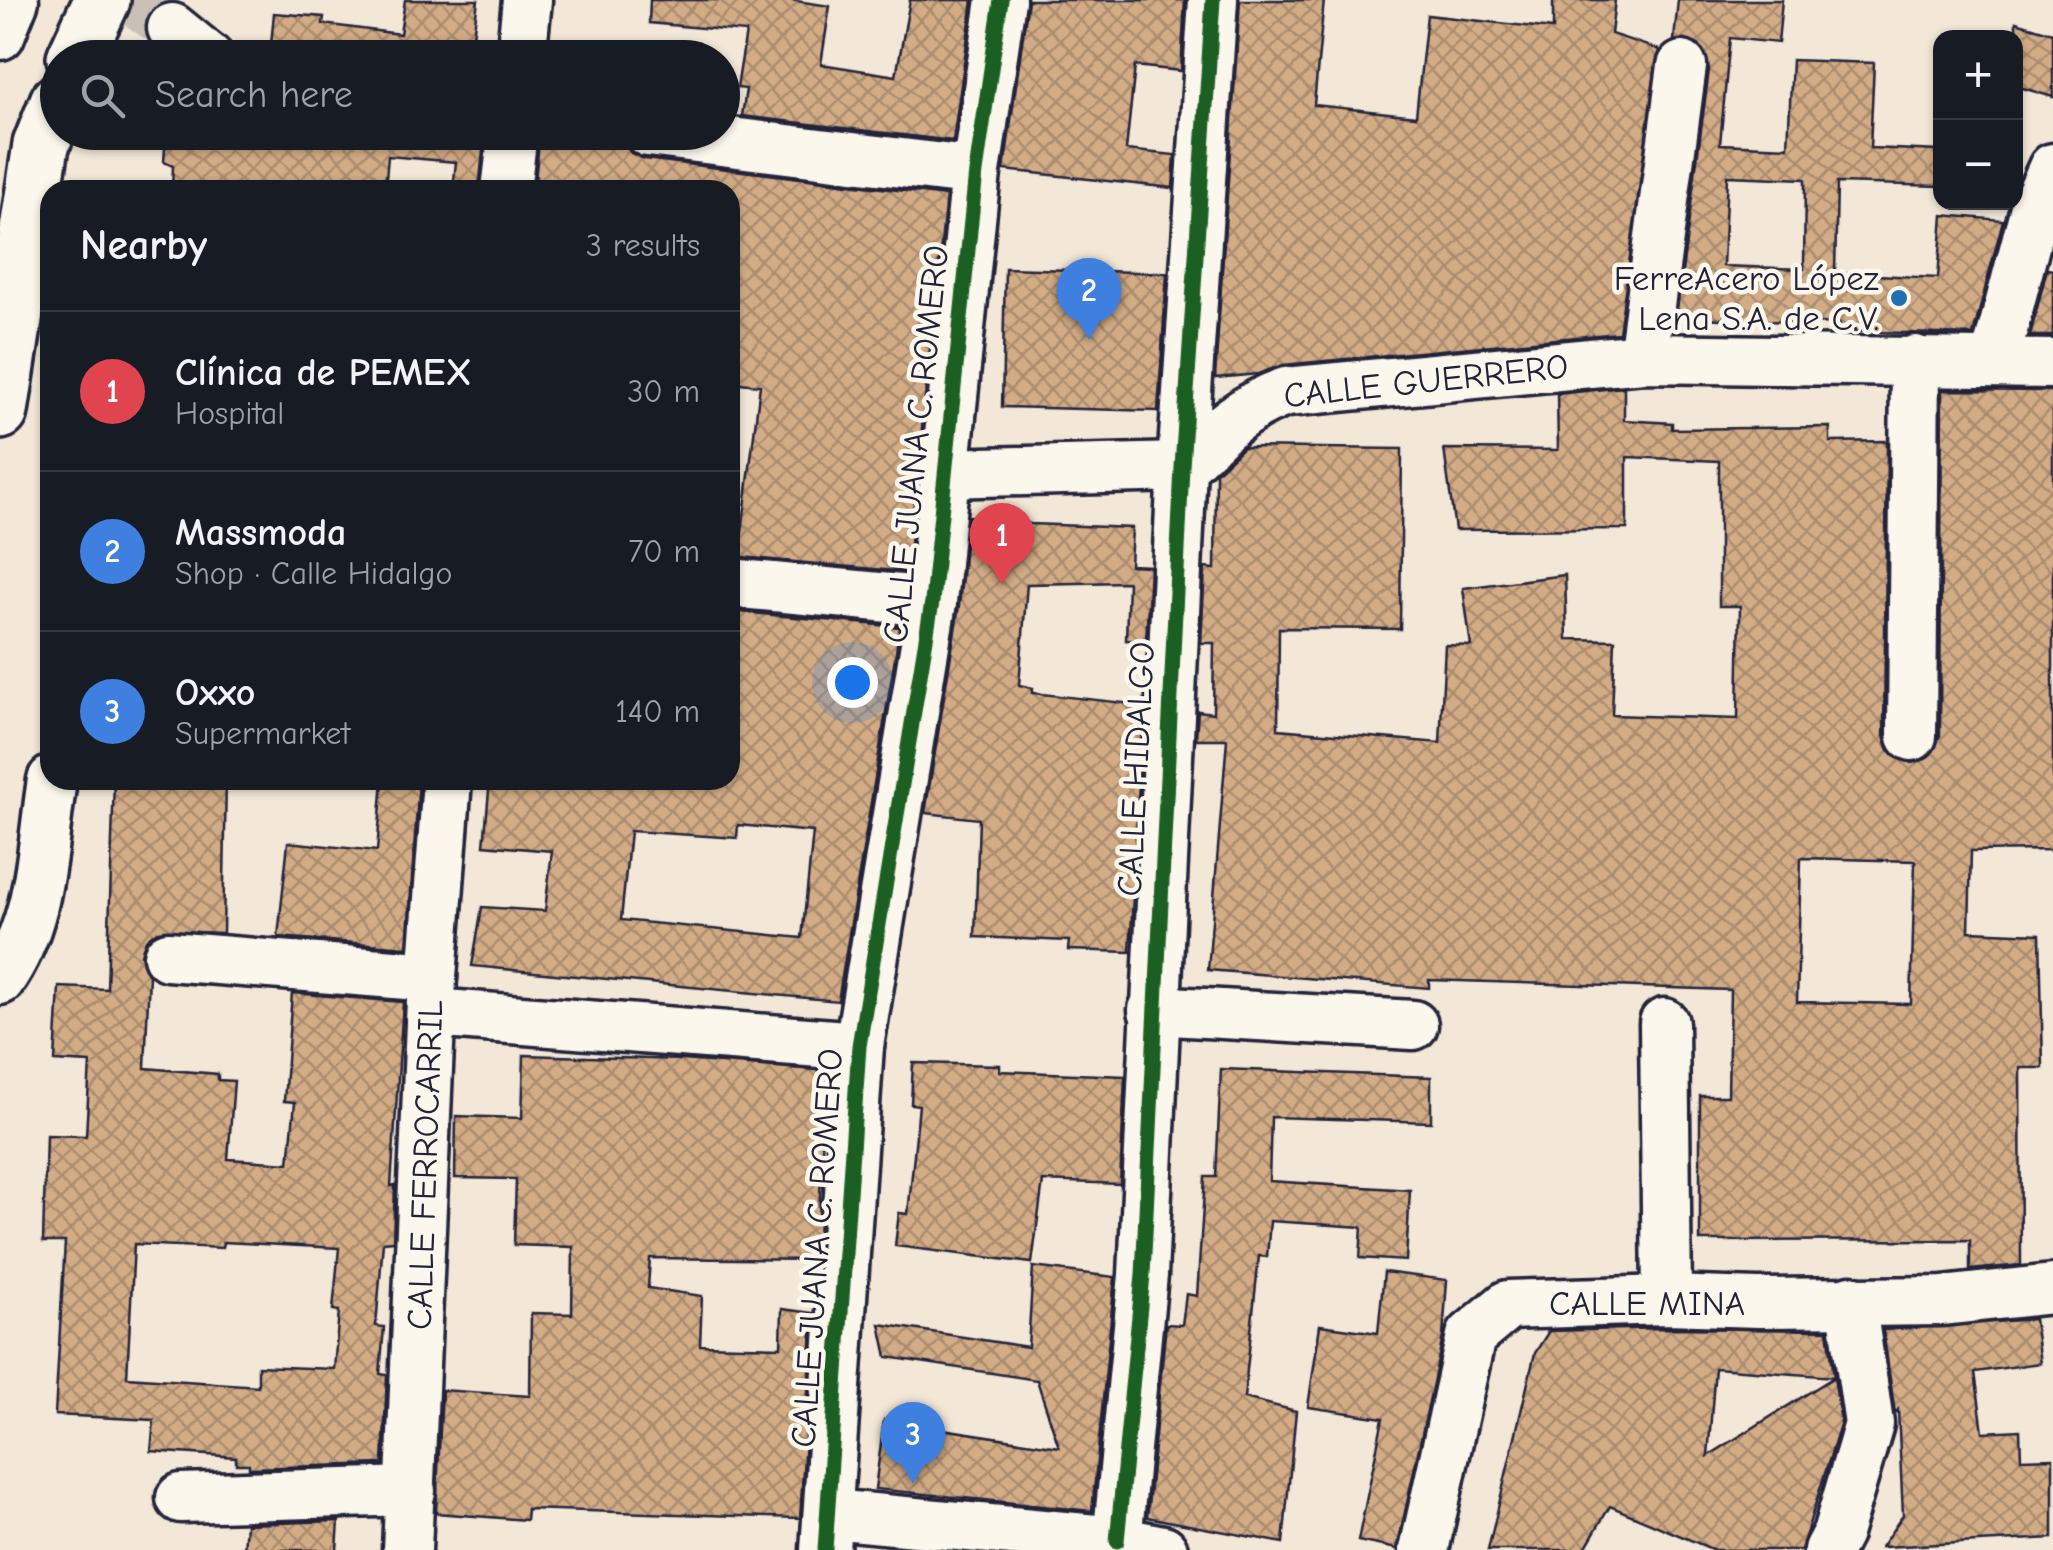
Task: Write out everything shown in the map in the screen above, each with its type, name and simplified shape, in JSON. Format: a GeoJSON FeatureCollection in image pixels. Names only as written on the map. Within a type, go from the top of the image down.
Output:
{"type":"FeatureCollection","features":[{"type":"Feature","properties":{"kind":"main road"},"geometry":{"type":"LineString","coordinates":[[83,40],[102,0]]}},
{"type":"Feature","properties":{"kind":"main road"},"geometry":{"type":"LineString","coordinates":[[0,411],[40,150]]}},
{"type":"Feature","properties":{"kind":"street"},"geometry":{"type":"LineString","coordinates":[[0,35],[14,0]]}},
{"type":"Feature","properties":{"kind":"street"},"geometry":{"type":"LineString","coordinates":[[523,40],[527,0]]}},
{"type":"Feature","properties":{"kind":"street","name":"CALLE JUANA C. ROMERO"},"geometry":{"type":"LineString","coordinates":[[827,1532],[860,1046],[932,602],[976,172],[1001,0]]}},
{"type":"Feature","properties":{"kind":"street","name":"CALLE HIDALGO"},"geometry":{"type":"LineString","coordinates":[[1117,1542],[1143,1274],[1152,1010],[1213,0]]}},
{"type":"Feature","properties":{"kind":"street"},"geometry":{"type":"LineString","coordinates":[[172,28],[187,40]]}},
{"type":"Feature","properties":{"kind":"street"},"geometry":{"type":"LineString","coordinates":[[1643,358],[1682,66]]}},
{"type":"Feature","properties":{"kind":"street"},"geometry":{"type":"LineString","coordinates":[[740,143],[976,172]]}},
{"type":"Feature","properties":{"kind":"street"},"geometry":{"type":"LineString","coordinates":[[507,180],[511,150]]}},
{"type":"Feature","properties":{"kind":"street"},"geometry":{"type":"LineString","coordinates":[[1994,363],[2035,208],[2053,168]]}},
{"type":"Feature","properties":{"kind":"street","name":"CALLE GUERRERO"},"geometry":{"type":"LineString","coordinates":[[1182,468],[1230,420],[1257,402],[1286,392],[1643,358],[2053,364]]}},
{"type":"Feature","properties":{"kind":"street"},"geometry":{"type":"LineString","coordinates":[[1912,736],[1915,360]]}},
{"type":"Feature","properties":{"kind":"street"},"geometry":{"type":"LineString","coordinates":[[944,473],[1182,468]]}},
{"type":"Feature","properties":{"kind":"street"},"geometry":{"type":"LineString","coordinates":[[740,584],[932,602]]}},
{"type":"Feature","properties":{"kind":"street"},"geometry":{"type":"LineString","coordinates":[[0,980],[16,958],[34,910],[51,790]]}},
{"type":"Feature","properties":{"kind":"street","name":"CALLE FERROCARRIL"},"geometry":{"type":"LineString","coordinates":[[407,1550],[432,995],[447,790]]}},
{"type":"Feature","properties":{"kind":"street"},"geometry":{"type":"LineString","coordinates":[[168,956],[432,995],[860,1046]]}},
{"type":"Feature","properties":{"kind":"street"},"geometry":{"type":"LineString","coordinates":[[1152,1010],[1414,1026]]}},
{"type":"Feature","properties":{"kind":"street"},"geometry":{"type":"LineString","coordinates":[[1664,1024],[1667,1300]]}},
{"type":"Feature","properties":{"kind":"street","name":"CALLE MINA"},"geometry":{"type":"LineString","coordinates":[[1424,1550],[1470,1336],[1508,1306],[1667,1300],[1758,1304],[1942,1301],[2053,1289]]}},
{"type":"Feature","properties":{"kind":"street"},"geometry":{"type":"LineString","coordinates":[[1828,1550],[1838,1533],[1869,1424],[1851,1300]]}},
{"type":"Feature","properties":{"kind":"street"},"geometry":{"type":"LineString","coordinates":[[181,1498],[411,1492]]}},
{"type":"Feature","properties":{"kind":"street"},"geometry":{"type":"LineString","coordinates":[[827,1532],[1117,1542],[1163,1550]]}},
{"type":"Feature","properties":{"kind":"building"},"geometry":{"type":"Polygon","coordinates":[[[405,0],[478,0],[472,40],[271,40],[274,13],[324,17],[323,24],[400,34],[405,0]]]}},
{"type":"Feature","properties":{"kind":"building"},"geometry":{"type":"Polygon","coordinates":[[[650,0],[790,0],[830,6],[821,64],[896,76],[910,0],[973,0],[953,141],[742,116],[746,89],[740,88],[740,69],[746,32],[649,23],[650,0]]]}},
{"type":"Feature","properties":{"kind":"building"},"geometry":{"type":"Polygon","coordinates":[[[1028,0],[1185,0],[1181,71],[1135,66],[1126,150],[1175,155],[1173,188],[1004,170],[1028,0]]]}},
{"type":"Feature","properties":{"kind":"building"},"geometry":{"type":"Polygon","coordinates":[[[1240,0],[1324,0],[1314,105],[1416,116],[1427,15],[1553,29],[1553,0],[1615,0],[1611,34],[1660,50],[1619,333],[1283,365],[1258,374],[1215,378],[1240,0]]]}},
{"type":"Feature","properties":{"kind":"building"},"geometry":{"type":"Polygon","coordinates":[[[1678,0],[1782,0],[1778,43],[1730,38],[1720,144],[1788,147],[1792,60],[1874,63],[1870,148],[1933,151],[1933,186],[1837,183],[1835,273],[1938,278],[1943,215],[2003,220],[1973,335],[1839,331],[1840,324],[1676,317],[1709,70],[1699,45],[1674,40],[1678,0]],[[1727,176],[1723,266],[1804,269],[1805,179],[1727,176]]]}},
{"type":"Feature","properties":{"kind":"building"},"geometry":{"type":"Polygon","coordinates":[[[2016,22],[2053,33],[2053,97],[2023,88],[2023,30],[2016,30],[2016,22]]]}},
{"type":"Feature","properties":{"kind":"building"},"geometry":{"type":"Polygon","coordinates":[[[165,150],[483,150],[480,180],[454,180],[456,162],[388,156],[386,180],[172,180],[173,166],[164,162],[165,150]]]}},
{"type":"Feature","properties":{"kind":"building"},"geometry":{"type":"Polygon","coordinates":[[[538,150],[629,150],[645,159],[946,196],[907,572],[740,557],[760,385],[740,383],[740,180],[535,180],[538,150]]]}},
{"type":"Feature","properties":{"kind":"building"},"geometry":{"type":"Polygon","coordinates":[[[1005,268],[1167,273],[1158,411],[1002,407],[1005,268]]]}},
{"type":"Feature","properties":{"kind":"building"},"geometry":{"type":"Polygon","coordinates":[[[2047,269],[2053,270],[2053,336],[2030,336],[2047,269]]]}},
{"type":"Feature","properties":{"kind":"building"},"geometry":{"type":"Polygon","coordinates":[[[1624,387],[1624,420],[1672,423],[1672,429],[1830,427],[1830,442],[1887,441],[1884,736],[1889,750],[1911,763],[1926,759],[1940,736],[1942,390],[2053,391],[2053,850],[1971,851],[1969,931],[2040,934],[2043,1068],[2020,1068],[2021,1265],[1970,1270],[1970,1240],[1700,1241],[1700,1096],[1728,1096],[1730,990],[1429,980],[1429,988],[1208,970],[1227,739],[1196,739],[1198,711],[1213,713],[1214,643],[1201,643],[1205,568],[1215,569],[1216,472],[1243,447],[1402,449],[1400,629],[1279,628],[1278,729],[1440,743],[1445,645],[1471,646],[1463,588],[1565,575],[1567,639],[1615,640],[1612,715],[1738,719],[1740,606],[1719,606],[1719,461],[1627,457],[1627,529],[1455,530],[1444,449],[1558,450],[1557,394],[1624,387]],[[1801,858],[1797,1002],[1911,1004],[1915,861],[1801,858]]]}},
{"type":"Feature","properties":{"kind":"building"},"geometry":{"type":"Polygon","coordinates":[[[968,516],[1031,524],[1132,528],[1130,565],[1150,566],[1146,641],[1126,640],[1128,582],[1027,584],[1019,685],[1033,688],[1032,693],[1143,705],[1130,952],[1068,950],[1069,941],[975,937],[979,819],[925,813],[959,606],[968,516]]]}},
{"type":"Feature","properties":{"kind":"building"},"geometry":{"type":"Polygon","coordinates":[[[740,612],[900,627],[838,1001],[472,966],[482,907],[545,911],[552,851],[484,845],[489,790],[740,790],[740,612]],[[738,825],[737,838],[630,831],[621,920],[802,938],[813,832],[738,825]]]}},
{"type":"Feature","properties":{"kind":"building"},"geometry":{"type":"Polygon","coordinates":[[[114,790],[226,790],[223,933],[157,931],[146,940],[141,955],[149,975],[145,1068],[218,1074],[218,1080],[234,1081],[228,1159],[289,1163],[295,1102],[284,1101],[292,993],[403,1002],[391,1186],[395,1185],[393,1241],[383,1242],[376,1326],[384,1327],[380,1374],[387,1375],[383,1464],[249,1468],[249,1464],[236,1464],[236,1457],[151,1451],[154,1420],[55,1415],[65,1242],[43,1242],[46,1135],[86,1136],[90,1063],[55,1061],[59,987],[107,989],[114,790]],[[223,1242],[222,1248],[134,1244],[127,1377],[258,1386],[258,1366],[334,1369],[339,1311],[333,1310],[339,1248],[223,1242]]]}},
{"type":"Feature","properties":{"kind":"building"},"geometry":{"type":"Polygon","coordinates":[[[382,790],[418,790],[407,947],[278,937],[288,842],[377,851],[382,790]]]}},
{"type":"Feature","properties":{"kind":"building"},"geometry":{"type":"Polygon","coordinates":[[[524,1055],[682,1060],[830,1071],[824,1108],[817,1260],[650,1258],[648,1288],[702,1296],[700,1345],[781,1347],[782,1309],[813,1313],[800,1518],[527,1509],[526,1520],[436,1513],[442,1390],[530,1396],[531,1313],[572,1314],[573,1247],[514,1245],[516,1179],[455,1178],[456,1116],[522,1118],[524,1055]]]}},
{"type":"Feature","properties":{"kind":"building"},"geometry":{"type":"Polygon","coordinates":[[[913,1063],[1000,1065],[1000,1071],[1125,1076],[1120,1184],[1043,1181],[1032,1263],[895,1246],[899,1213],[908,1214],[919,1105],[911,1104],[913,1063]]]}},
{"type":"Feature","properties":{"kind":"building"},"geometry":{"type":"Polygon","coordinates":[[[1221,1069],[1431,1077],[1431,1122],[1271,1117],[1269,1181],[1410,1190],[1406,1261],[1360,1258],[1362,1227],[1270,1221],[1267,1257],[1259,1256],[1244,1398],[1296,1411],[1283,1543],[1147,1517],[1166,1324],[1182,1325],[1186,1294],[1197,1296],[1205,1177],[1216,1177],[1221,1069]]]}},
{"type":"Feature","properties":{"kind":"building"},"geometry":{"type":"Polygon","coordinates":[[[1033,1267],[1115,1277],[1092,1511],[875,1489],[884,1420],[1059,1447],[1037,1380],[887,1357],[880,1324],[1028,1347],[1033,1267]]]}},
{"type":"Feature","properties":{"kind":"building"},"geometry":{"type":"Polygon","coordinates":[[[1384,1272],[1447,1280],[1443,1337],[1397,1549],[1358,1541],[1383,1418],[1308,1407],[1320,1325],[1378,1333],[1384,1272]]]}},
{"type":"Feature","properties":{"kind":"building"},"geometry":{"type":"Polygon","coordinates":[[[2034,1319],[2040,1363],[1975,1372],[1983,1432],[2020,1430],[2021,1459],[2053,1458],[2053,1538],[1881,1547],[1903,1515],[1898,1410],[1895,1414],[1883,1330],[2034,1319]]]}},
{"type":"Feature","properties":{"kind":"building"},"geometry":{"type":"Polygon","coordinates":[[[1828,1330],[1841,1422],[1801,1550],[1714,1550],[1610,1506],[1584,1550],[1488,1550],[1535,1353],[1549,1331],[1828,1330]],[[1715,1368],[1708,1456],[1834,1377],[1715,1368]]]}},
{"type":"Feature","properties":{"kind":"building"},"geometry":{"type":"Polygon","coordinates":[[[339,1521],[337,1550],[244,1550],[246,1524],[339,1521]]]}},
{"type":"Feature","properties":{"kind":"tunnel"},"geometry":{"type":"LineString","coordinates":[[130,0],[172,28]]}},
{"type":"Feature","properties":{"kind":"cycle path"},"geometry":{"type":"LineString","coordinates":[[825,1550],[859,1046],[932,602],[976,172],[1001,0]]}},
{"type":"Feature","properties":{"kind":"cycle path"},"geometry":{"type":"LineString","coordinates":[[1117,1541],[1143,1275],[1182,467],[1213,0]]}},
{"type":"Feature","properties":{"kind":"place","name":"FerreAcero López Lena S.A. de C.V."},"geometry":{"type":"Point","coordinates":[1899,298]}},
{"type":"Feature","properties":{"kind":"place","name":"Massmoda"},"geometry":{"type":"Point","coordinates":[1089,340]}},
{"type":"Feature","properties":{"kind":"place","name":"Clínica de PEMEX"},"geometry":{"type":"Point","coordinates":[1002,585]}},
{"type":"Feature","properties":{"kind":"place","name":"Oxxo"},"geometry":{"type":"Point","coordinates":[913,1484]}}]}
